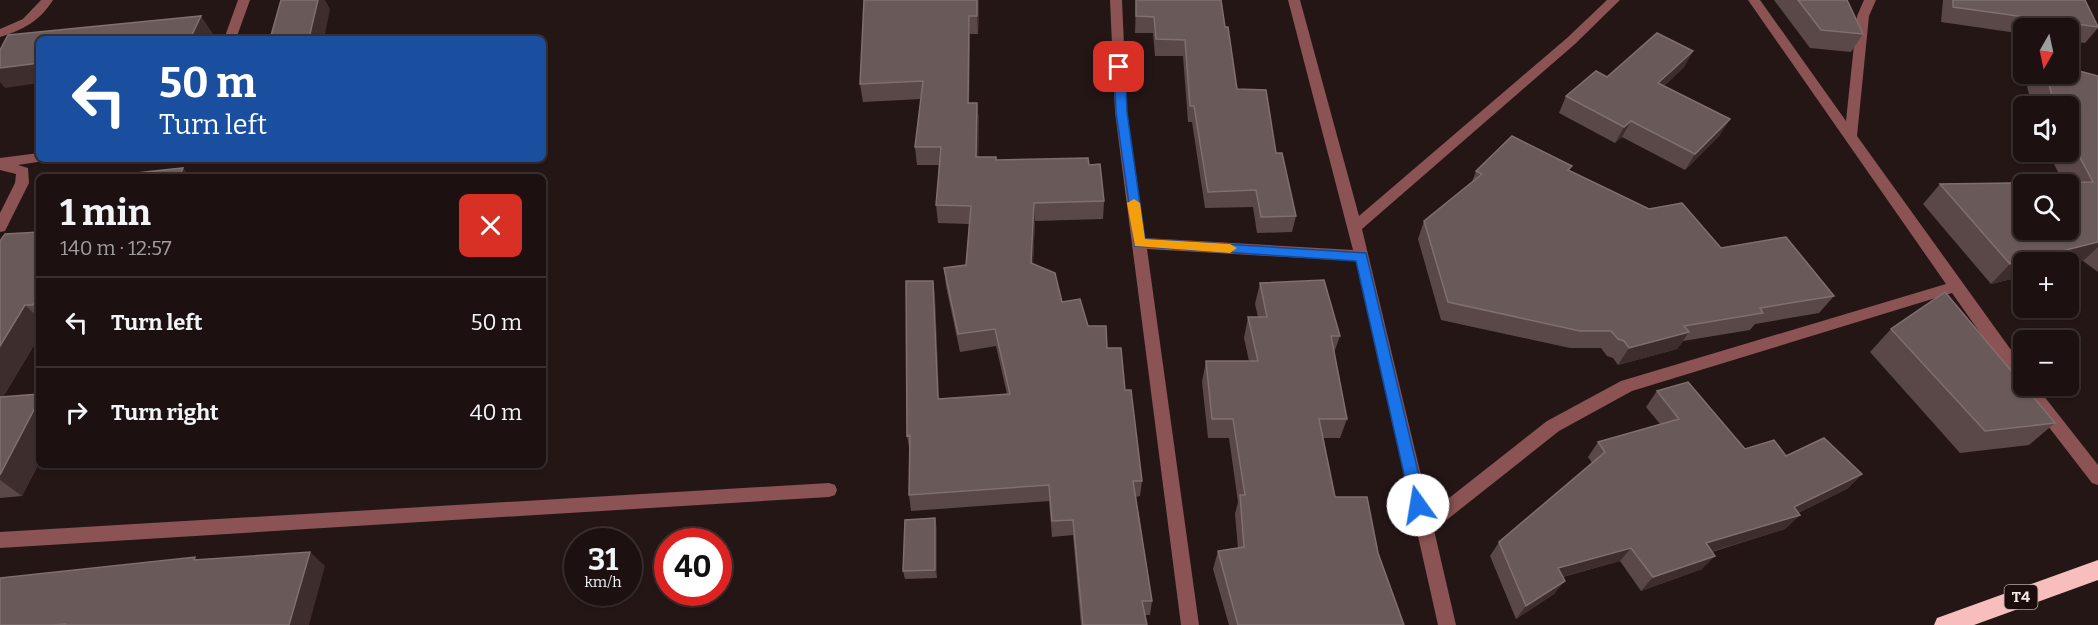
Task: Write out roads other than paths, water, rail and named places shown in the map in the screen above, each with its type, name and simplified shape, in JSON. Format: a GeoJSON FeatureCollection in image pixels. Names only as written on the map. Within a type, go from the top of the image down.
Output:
{"type":"FeatureCollection","features":[{"type":"Feature","properties":{"kind":"highway","name":"T4"},"geometry":{"type":"LineString","coordinates":[[1945,625],[2098,570]]}},
{"type":"Feature","properties":{"kind":"street"},"geometry":{"type":"LineString","coordinates":[[0,33],[32,20],[40,13],[47,0]]}},
{"type":"Feature","properties":{"kind":"street"},"geometry":{"type":"LineString","coordinates":[[231,36],[244,0]]}},
{"type":"Feature","properties":{"kind":"street"},"geometry":{"type":"LineString","coordinates":[[1116,0],[1121,112],[1191,625]]}},
{"type":"Feature","properties":{"kind":"street"},"geometry":{"type":"LineString","coordinates":[[1294,0],[1355,226],[1447,625]]}},
{"type":"Feature","properties":{"kind":"street"},"geometry":{"type":"LineString","coordinates":[[1355,226],[1571,41],[1614,0]]}},
{"type":"Feature","properties":{"kind":"street"},"geometry":{"type":"LineString","coordinates":[[1754,0],[1851,135],[1954,287],[2013,366]]}},
{"type":"Feature","properties":{"kind":"street"},"geometry":{"type":"LineString","coordinates":[[1851,135],[1863,16],[1870,0]]}},
{"type":"Feature","properties":{"kind":"street"},"geometry":{"type":"LineString","coordinates":[[0,163],[36,158]]}},
{"type":"Feature","properties":{"kind":"street"},"geometry":{"type":"LineString","coordinates":[[0,163],[23,171],[22,183],[0,227]]}},
{"type":"Feature","properties":{"kind":"street"},"geometry":{"type":"LineString","coordinates":[[1139,243],[1361,256]]}},
{"type":"Feature","properties":{"kind":"street"},"geometry":{"type":"LineString","coordinates":[[1424,528],[1553,426],[1627,386],[1954,287]]}},
{"type":"Feature","properties":{"kind":"street"},"geometry":{"type":"LineString","coordinates":[[2035,396],[2098,478]]}},
{"type":"Feature","properties":{"kind":"street"},"geometry":{"type":"LineString","coordinates":[[0,540],[829,490]]}}]}
